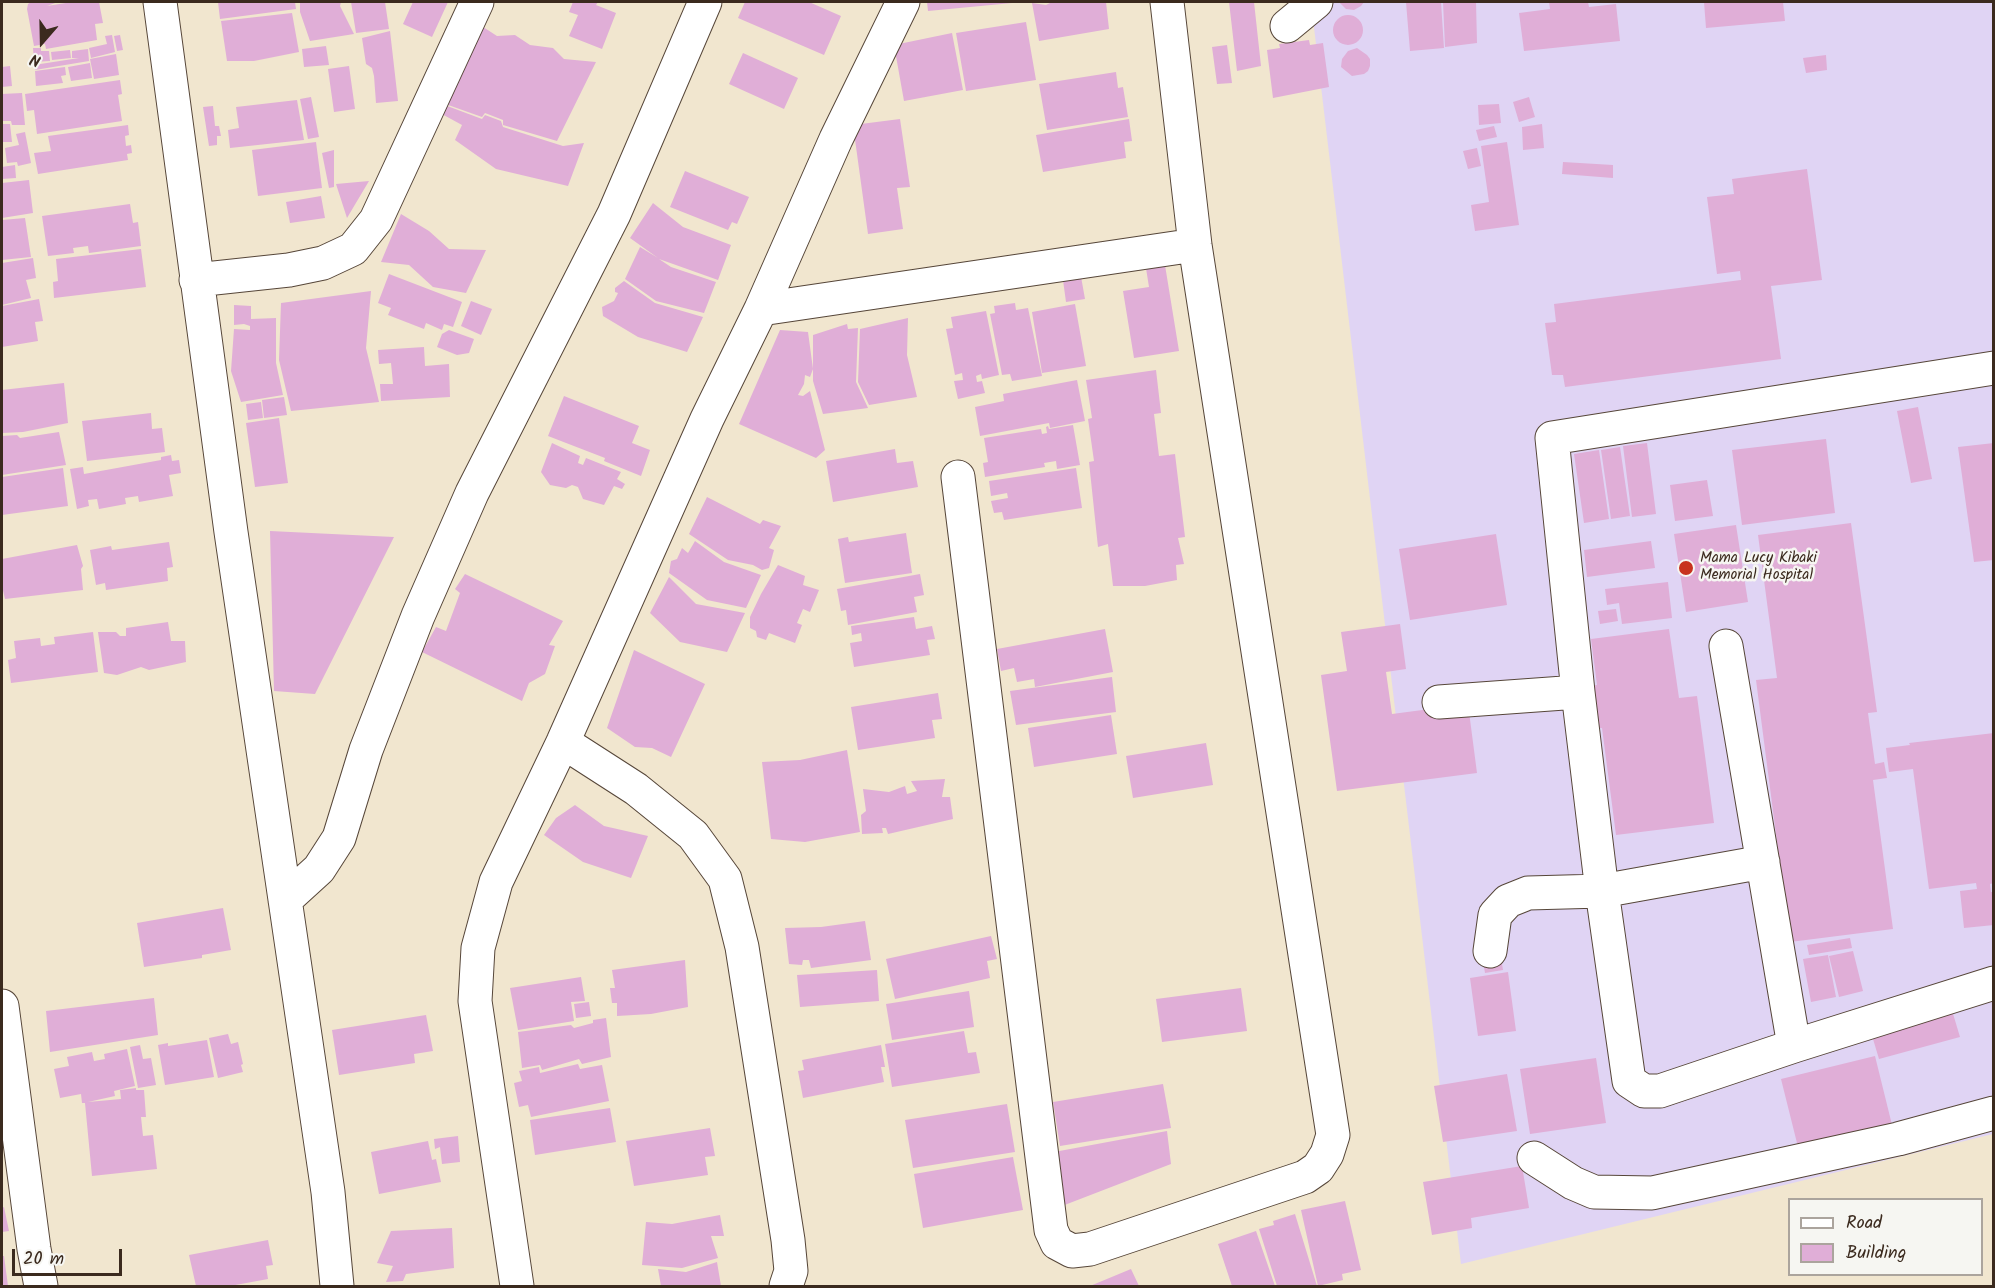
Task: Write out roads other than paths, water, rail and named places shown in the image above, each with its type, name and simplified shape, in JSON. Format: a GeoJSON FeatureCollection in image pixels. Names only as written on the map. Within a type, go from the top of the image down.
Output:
{"type":"FeatureCollection","features":[{"type":"Feature","properties":{"kind":"street"},"geometry":{"type":"LineString","coordinates":[[160,2],[231,532],[328,1192],[336,1287]]}},
{"type":"Feature","properties":{"kind":"street"},"geometry":{"type":"LineString","coordinates":[[196,280],[289,270],[323,263],[353,249],[376,220],[477,2]]}},
{"type":"Feature","properties":{"kind":"street"},"geometry":{"type":"LineString","coordinates":[[285,900],[320,869],[339,838],[366,750],[417,616],[472,492],[614,214],[705,2]]}},
{"type":"Feature","properties":{"kind":"street"},"geometry":{"type":"LineString","coordinates":[[517,1287],[476,1001],[478,948],[496,882],[563,742],[707,419],[761,309],[836,139],[903,2]]}},
{"type":"Feature","properties":{"kind":"street"},"geometry":{"type":"LineString","coordinates":[[958,477],[1051,1230],[1058,1243],[1072,1251],[1089,1250],[1305,1177],[1318,1168],[1328,1154],[1333,1135],[1196,245],[1167,2]]}},
{"type":"Feature","properties":{"kind":"street"},"geometry":{"type":"LineString","coordinates":[[1287,26],[1316,2]]}},
{"type":"Feature","properties":{"kind":"street"},"geometry":{"type":"LineString","coordinates":[[761,309],[1196,245]]}},
{"type":"Feature","properties":{"kind":"street"},"geometry":{"type":"LineString","coordinates":[[1994,369],[1552,438],[1578,692],[1602,891],[1629,1081],[1644,1091],[1660,1091],[1994,983]]}},
{"type":"Feature","properties":{"kind":"street"},"geometry":{"type":"LineString","coordinates":[[1726,646],[1794,1046]]}},
{"type":"Feature","properties":{"kind":"street"},"geometry":{"type":"LineString","coordinates":[[1439,702],[1578,692]]}},
{"type":"Feature","properties":{"kind":"street"},"geometry":{"type":"LineString","coordinates":[[563,742],[636,789],[693,835],[725,879],[742,947],[788,1240],[791,1271],[786,1287]]}},
{"type":"Feature","properties":{"kind":"street"},"geometry":{"type":"LineString","coordinates":[[1490,951],[1495,915],[1508,900],[1528,893],[1602,891],[1762,861]]}},
{"type":"Feature","properties":{"kind":"street"},"geometry":{"type":"LineString","coordinates":[[2,1006],[10,1131],[41,1287]]}},
{"type":"Feature","properties":{"kind":"street"},"geometry":{"type":"LineString","coordinates":[[1534,1158],[1573,1183],[1594,1192],[1652,1193],[1898,1139],[1994,1113]]}},
{"type":"Feature","properties":{"kind":"place","name":"Mama Lucy Kibaki Memorial Hospital"},"geometry":{"type":"Point","coordinates":[1686,568]}}]}
